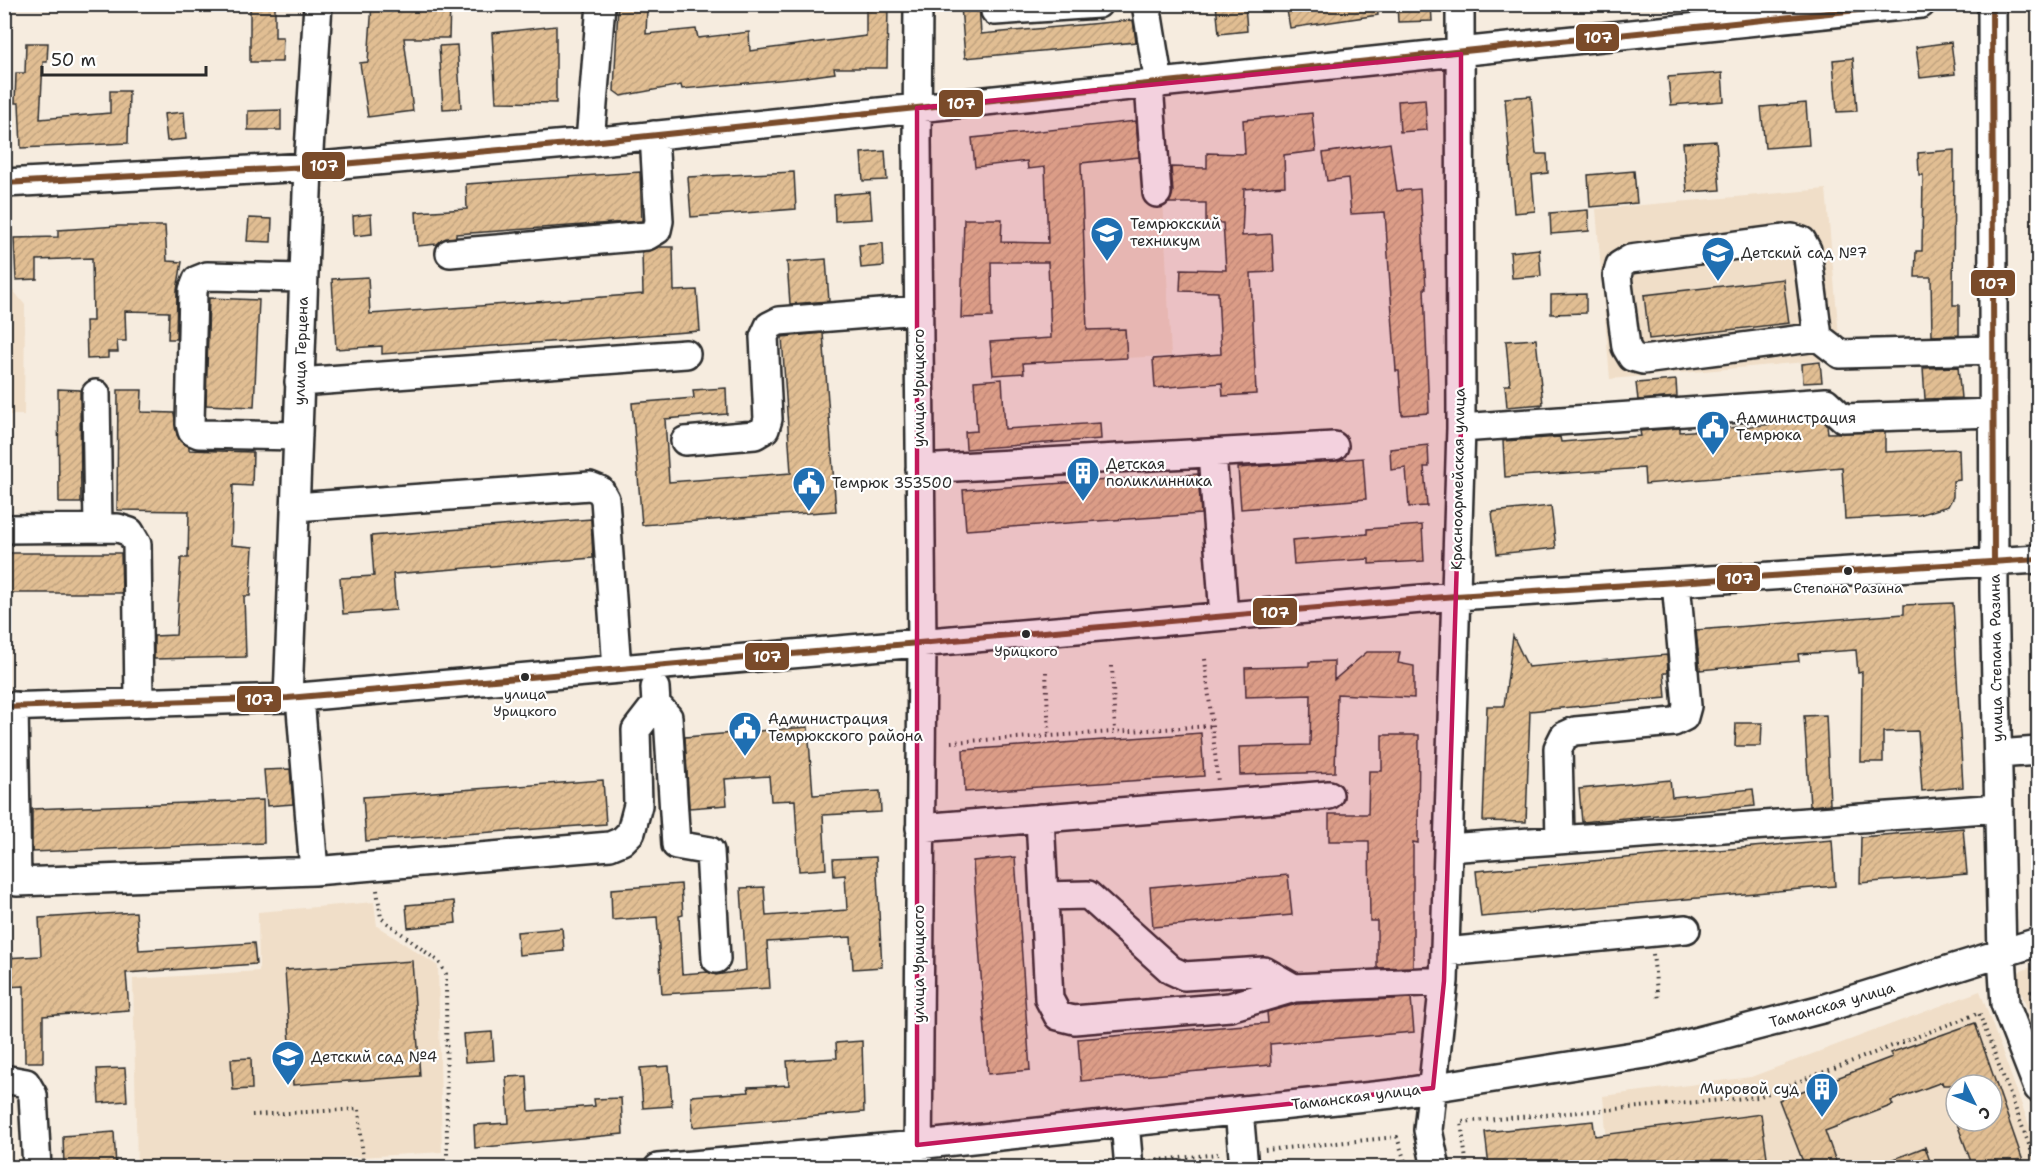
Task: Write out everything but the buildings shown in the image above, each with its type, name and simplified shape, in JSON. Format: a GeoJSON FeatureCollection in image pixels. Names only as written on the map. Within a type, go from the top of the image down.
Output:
{"type":"FeatureCollection","features":[{"type":"Feature","properties":{"kind":"street","name":"улица Герцена"},"geometry":{"type":"LineString","coordinates":[[314,871],[294,697],[295,507],[299,382],[308,166],[318,4]]}},
{"type":"Feature","properties":{"kind":"street"},"geometry":{"type":"LineString","coordinates":[[590,142],[601,4]]}},
{"type":"Feature","properties":{"kind":"street","name":"улица Урицкого"},"geometry":{"type":"LineString","coordinates":[[917,1156],[922,643],[918,4]]}},
{"type":"Feature","properties":{"kind":"street"},"geometry":{"type":"LineString","coordinates":[[995,11],[1098,4]]}},
{"type":"Feature","properties":{"kind":"street"},"geometry":{"type":"LineString","coordinates":[[1146,4],[1154,84],[1157,194]]}},
{"type":"Feature","properties":{"kind":"street","name":"Красноармейская улица"},"geometry":{"type":"LineString","coordinates":[[1436,1167],[1428,1130],[1444,981],[1461,428],[1460,4]]}},
{"type":"Feature","properties":{"kind":"street"},"geometry":{"type":"LineString","coordinates":[[4,183],[308,166],[590,142],[1461,54],[1921,4]]}},
{"type":"Feature","properties":{"kind":"street","name":"улица Степана Разина"},"geometry":{"type":"LineString","coordinates":[[1992,4],[1994,562],[2002,955],[2005,1004],[2038,1088]]}},
{"type":"Feature","properties":{"kind":"street"},"geometry":{"type":"LineString","coordinates":[[450,253],[647,236],[657,230],[659,221],[654,135]]}},
{"type":"Feature","properties":{"kind":"street"},"geometry":{"type":"LineString","coordinates":[[1818,337],[1643,360],[1632,357],[1626,347],[1617,276],[1620,265],[1630,259],[1792,238],[1802,241],[1807,250],[1818,337],[1840,354],[1993,350]]}},
{"type":"Feature","properties":{"kind":"street"},"geometry":{"type":"LineString","coordinates":[[298,436],[199,434],[192,431],[190,424],[193,290],[197,280],[207,276],[303,278]]}},
{"type":"Feature","properties":{"kind":"street"},"geometry":{"type":"LineString","coordinates":[[685,441],[755,435],[765,429],[768,419],[764,337],[769,326],[779,321],[919,310]]}},
{"type":"Feature","properties":{"kind":"street"},"geometry":{"type":"LineString","coordinates":[[299,382],[686,354]]}},
{"type":"Feature","properties":{"kind":"street"},"geometry":{"type":"LineString","coordinates":[[96,394],[98,528]]}},
{"type":"Feature","properties":{"kind":"street"},"geometry":{"type":"LineString","coordinates":[[1461,428],[1826,402],[1843,418],[1994,413]]}},
{"type":"Feature","properties":{"kind":"street"},"geometry":{"type":"LineString","coordinates":[[920,469],[1334,446]]}},
{"type":"Feature","properties":{"kind":"street"},"geometry":{"type":"LineString","coordinates":[[1212,453],[1224,616]]}},
{"type":"Feature","properties":{"kind":"street"},"geometry":{"type":"LineString","coordinates":[[295,507],[590,486],[600,490],[605,499],[617,669]]}},
{"type":"Feature","properties":{"kind":"street"},"geometry":{"type":"LineString","coordinates":[[4,529],[118,528],[130,532],[137,544],[139,703]]}},
{"type":"Feature","properties":{"kind":"street"},"geometry":{"type":"LineString","coordinates":[[656,704],[636,730],[638,805],[631,832],[622,842],[610,846],[314,871],[11,882],[9,707],[294,697],[1456,596],[2038,559]]}},
{"type":"Feature","properties":{"kind":"street"},"geometry":{"type":"LineString","coordinates":[[1560,840],[1558,748],[1564,736],[1575,731],[1674,722],[1684,717],[1687,706],[1676,582]]}},
{"type":"Feature","properties":{"kind":"street"},"geometry":{"type":"LineString","coordinates":[[654,666],[656,704],[668,717],[676,845],[710,851],[716,959]]}},
{"type":"Feature","properties":{"kind":"street"},"geometry":{"type":"LineString","coordinates":[[1998,754],[2038,751]]}},
{"type":"Feature","properties":{"kind":"street"},"geometry":{"type":"LineString","coordinates":[[920,828],[1329,795]]}},
{"type":"Feature","properties":{"kind":"street"},"geometry":{"type":"LineString","coordinates":[[1448,848],[1999,808]]}},
{"type":"Feature","properties":{"kind":"street"},"geometry":{"type":"LineString","coordinates":[[1040,818],[1049,999],[1058,1016],[1074,1020],[1230,1007],[1294,988],[1444,981]]}},
{"type":"Feature","properties":{"kind":"street"},"geometry":{"type":"LineString","coordinates":[[1044,896],[1088,895],[1176,974],[1264,970],[1294,988]]}},
{"type":"Feature","properties":{"kind":"street"},"geometry":{"type":"LineString","coordinates":[[1445,951],[1686,929]]}},
{"type":"Feature","properties":{"kind":"street","name":"Таманская улица"},"geometry":{"type":"LineString","coordinates":[[658,1167],[917,1156],[1125,1123],[1432,1088],[1652,1053],[1822,1009],[2038,942]]}},
{"type":"Feature","properties":{"kind":"street"},"geometry":{"type":"LineString","coordinates":[[4,1079],[26,1083],[33,1095],[37,1167]]}},
{"type":"Feature","properties":{"kind":"street"},"geometry":{"type":"LineString","coordinates":[[1239,1110],[1244,1167]]}},
{"type":"Feature","properties":{"kind":"street"},"geometry":{"type":"LineString","coordinates":[[1125,1123],[1129,1167]]}},
{"type":"Feature","properties":{"kind":"path"},"geometry":{"type":"LineString","coordinates":[[1205,658],[1221,803]]}},
{"type":"Feature","properties":{"kind":"path"},"geometry":{"type":"LineString","coordinates":[[1112,666],[1114,731]]}},
{"type":"Feature","properties":{"kind":"path"},"geometry":{"type":"LineString","coordinates":[[1046,672],[1049,736]]}},
{"type":"Feature","properties":{"kind":"path"},"geometry":{"type":"LineString","coordinates":[[951,742],[1212,726]]}},
{"type":"Feature","properties":{"kind":"path"},"geometry":{"type":"LineString","coordinates":[[379,904],[381,918],[440,962],[446,974],[447,1155]]}},
{"type":"Feature","properties":{"kind":"path"},"geometry":{"type":"LineString","coordinates":[[1650,933],[1658,1001]]}},
{"type":"Feature","properties":{"kind":"path"},"geometry":{"type":"LineString","coordinates":[[2038,990],[2031,992],[2038,1009]]}},
{"type":"Feature","properties":{"kind":"path"},"geometry":{"type":"LineString","coordinates":[[1467,1167],[1461,1122],[1758,1096],[1979,1013],[2038,1167]]}},
{"type":"Feature","properties":{"kind":"path"},"geometry":{"type":"LineString","coordinates":[[252,1115],[359,1109],[363,1161]]}},
{"type":"Feature","properties":{"kind":"highlighted area"},"geometry":{"type":"Polygon","coordinates":[[[1461,54],[1461,428],[1444,981],[1433,1088],[917,1145],[917,108],[1461,54]]]}},
{"type":"Feature","properties":{"kind":"shaded area","name":"Темрюкский техникум"},"geometry":{"type":"Polygon","coordinates":[[[1159,119],[1171,356],[1052,361],[1045,167],[1028,169],[1024,133],[1159,119]]]}},
{"type":"Feature","properties":{"kind":"shaded area","name":"Детский сад №7"},"geometry":{"type":"Polygon","coordinates":[[[1826,189],[1841,359],[1610,379],[1596,209],[1826,189]]]}},
{"type":"Feature","properties":{"kind":"shaded area"},"geometry":{"type":"Polygon","coordinates":[[[5,280],[25,305],[24,415],[5,415],[5,280]]]}},
{"type":"Feature","properties":{"kind":"shaded area","name":"Детский сад №4"},"geometry":{"type":"Polygon","coordinates":[[[374,902],[377,926],[438,966],[442,1152],[196,1167],[137,1167],[133,979],[259,971],[258,912],[374,902]]]}},
{"type":"Feature","properties":{"kind":"shaded area"},"geometry":{"type":"Polygon","coordinates":[[[2038,964],[2038,1037],[2014,974],[2038,964]]]}},
{"type":"Feature","properties":{"kind":"shaded area"},"geometry":{"type":"Polygon","coordinates":[[[1980,991],[2038,1149],[2038,1167],[1609,1167],[1603,1096],[1751,1077],[1980,991]]]}},
{"type":"Feature","properties":{"kind":"transit line","name":"107"},"geometry":{"type":"LineString","coordinates":[[4,183],[308,167],[590,142],[1916,4]]}},
{"type":"Feature","properties":{"kind":"transit line","name":"107"},"geometry":{"type":"LineString","coordinates":[[1992,4],[1994,562]]}},
{"type":"Feature","properties":{"kind":"transit line","name":"107"},"geometry":{"type":"LineString","coordinates":[[4,707],[288,698],[1456,596],[2038,559]]}},
{"type":"Feature","properties":{"kind":"place","name":"Темрюкский техникум"},"geometry":{"type":"Point","coordinates":[1107,262]}},
{"type":"Feature","properties":{"kind":"place","name":"Детский сад №7"},"geometry":{"type":"Point","coordinates":[1718,282]}},
{"type":"Feature","properties":{"kind":"place","name":"Администрация Темрюка"},"geometry":{"type":"Point","coordinates":[1713,456]}},
{"type":"Feature","properties":{"kind":"place","name":"Детская поликлинника"},"geometry":{"type":"Point","coordinates":[1083,502]}},
{"type":"Feature","properties":{"kind":"place","name":"Темрюк 353500"},"geometry":{"type":"Point","coordinates":[809,512]}},
{"type":"Feature","properties":{"kind":"place","name":"Степана Разина"},"geometry":{"type":"Point","coordinates":[1848,571]}},
{"type":"Feature","properties":{"kind":"place","name":"Урицкого"},"geometry":{"type":"Point","coordinates":[1026,634]}},
{"type":"Feature","properties":{"kind":"place","name":"улица Урицкого"},"geometry":{"type":"Point","coordinates":[525,677]}},
{"type":"Feature","properties":{"kind":"place","name":"Администрация Темрюкского района"},"geometry":{"type":"Point","coordinates":[745,757]}},
{"type":"Feature","properties":{"kind":"place","name":"Детский сад №4"},"geometry":{"type":"Point","coordinates":[288,1086]}},
{"type":"Feature","properties":{"kind":"place","name":"Мировой суд"},"geometry":{"type":"Point","coordinates":[1822,1118]}}]}
